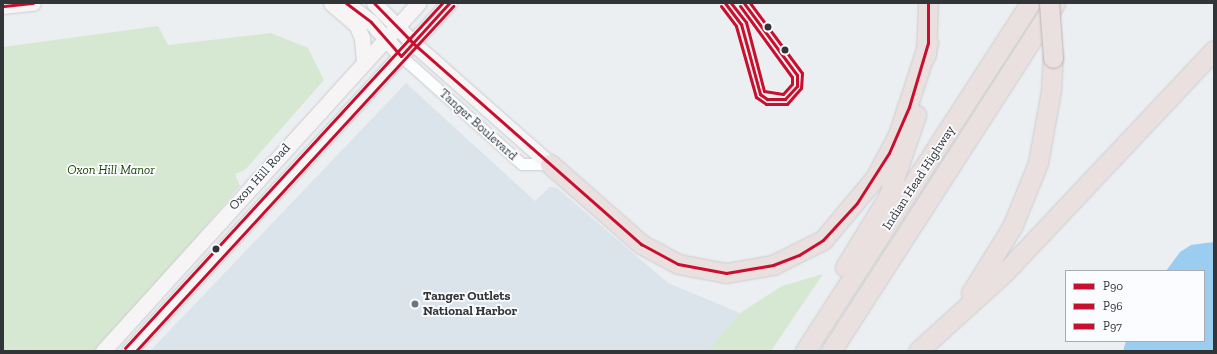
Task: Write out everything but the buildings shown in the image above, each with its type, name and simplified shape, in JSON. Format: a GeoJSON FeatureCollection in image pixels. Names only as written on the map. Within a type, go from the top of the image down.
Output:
{"type":"FeatureCollection","features":[{"type":"Feature","properties":{"kind":"highway"},"geometry":{"type":"LineString","coordinates":[[793,351],[888,197],[910,140],[928,43],[928,3]]}},
{"type":"Feature","properties":{"kind":"highway","name":"Indian Head Highway"},"geometry":{"type":"LineString","coordinates":[[805,351],[1030,3]]}},
{"type":"Feature","properties":{"kind":"highway","name":"Indian Head Highway"},"geometry":{"type":"LineString","coordinates":[[831,351],[1050,8],[1059,3]]}},
{"type":"Feature","properties":{"kind":"highway"},"geometry":{"type":"LineString","coordinates":[[946,323],[993,260],[1026,194],[1045,130],[1053,58],[1050,8]]}},
{"type":"Feature","properties":{"kind":"highway"},"geometry":{"type":"LineString","coordinates":[[550,164],[641,244],[678,264],[726,273],[773,265],[823,240],[875,178],[898,134],[928,43]]}},
{"type":"Feature","properties":{"kind":"highway"},"geometry":{"type":"LineString","coordinates":[[918,351],[946,323],[1004,273],[1214,50]]}},
{"type":"Feature","properties":{"kind":"main road"},"geometry":{"type":"LineString","coordinates":[[3,6],[33,3]]}},
{"type":"Feature","properties":{"kind":"main road"},"geometry":{"type":"LineString","coordinates":[[331,3],[357,26],[362,38],[364,62]]}},
{"type":"Feature","properties":{"kind":"main road"},"geometry":{"type":"LineString","coordinates":[[346,3],[387,38],[401,56]]}},
{"type":"Feature","properties":{"kind":"main road","name":"Tanger Boulevard"},"geometry":{"type":"LineString","coordinates":[[374,3],[413,43],[550,164]]}},
{"type":"Feature","properties":{"kind":"main road","name":"Oxon Hill Road"},"geometry":{"type":"LineString","coordinates":[[103,351],[418,3]]}},
{"type":"Feature","properties":{"kind":"main road","name":"Oxon Hill Road"},"geometry":{"type":"LineString","coordinates":[[129,351],[449,3]]}},
{"type":"Feature","properties":{"kind":"street","name":"Tanger Boulevard"},"geometry":{"type":"LineString","coordinates":[[401,56],[522,164],[550,164]]}},
{"type":"Feature","properties":{"kind":"shaded area"},"geometry":{"type":"Polygon","coordinates":[[[406,83],[535,201],[550,187],[557,188],[668,283],[740,313],[707,351],[150,351],[406,83]]]}},
{"type":"Feature","properties":{"kind":"green space","name":"Oxon Hill Manor"},"geometry":{"type":"Polygon","coordinates":[[[158,26],[168,45],[271,33],[308,48],[324,80],[245,170],[235,174],[240,186],[99,351],[3,351],[3,47],[158,26]]]}},
{"type":"Feature","properties":{"kind":"green space"},"geometry":{"type":"Polygon","coordinates":[[[823,274],[771,351],[707,351],[740,313],[782,286],[823,274]]]}},
{"type":"Feature","properties":{"kind":"water"},"geometry":{"type":"Polygon","coordinates":[[[1214,242],[1214,351],[1123,351],[1126,342],[1205,342],[1205,270],[1167,270],[1180,252],[1191,245],[1214,242]]]}},
{"type":"Feature","properties":{"kind":"transit line","name":"P90"},"geometry":{"type":"LineString","coordinates":[[3,6],[33,3]]}},
{"type":"Feature","properties":{"kind":"transit line","name":"P90"},"geometry":{"type":"LineString","coordinates":[[346,3],[371,22],[401,56],[449,3]]}},
{"type":"Feature","properties":{"kind":"transit line","name":"P90"},"geometry":{"type":"LineString","coordinates":[[374,3],[413,43],[641,244],[678,264],[726,273],[773,265],[799,255],[823,240],[857,203],[889,153],[909,107],[928,43],[928,3]]}},
{"type":"Feature","properties":{"kind":"transit line","name":"P97"},"geometry":{"type":"LineString","coordinates":[[125,348],[442,3]]}},
{"type":"Feature","properties":{"kind":"transit line","name":"P90"},"geometry":{"type":"LineString","coordinates":[[725,3],[741,24],[760,94],[767,99],[785,99],[797,86],[797,75],[744,3]]}},
{"type":"Feature","properties":{"kind":"transit line"},"geometry":{"type":"LineString","coordinates":[[731,3],[746,22],[764,91],[783,94],[792,84],[792,77],[740,6]]}},
{"type":"Feature","properties":{"kind":"transit line","name":"P96"},"geometry":{"type":"LineString","coordinates":[[721,6],[736,26],[756,97],[766,104],[787,104],[801,88],[802,73],[750,3]]}},
{"type":"Feature","properties":{"kind":"transit line","name":"P96"},"geometry":{"type":"LineString","coordinates":[[136,351],[453,6]]}},
{"type":"Feature","properties":{"kind":"place","name":"Tanger Outlets National Harbor"},"geometry":{"type":"Point","coordinates":[415,304]}}]}
